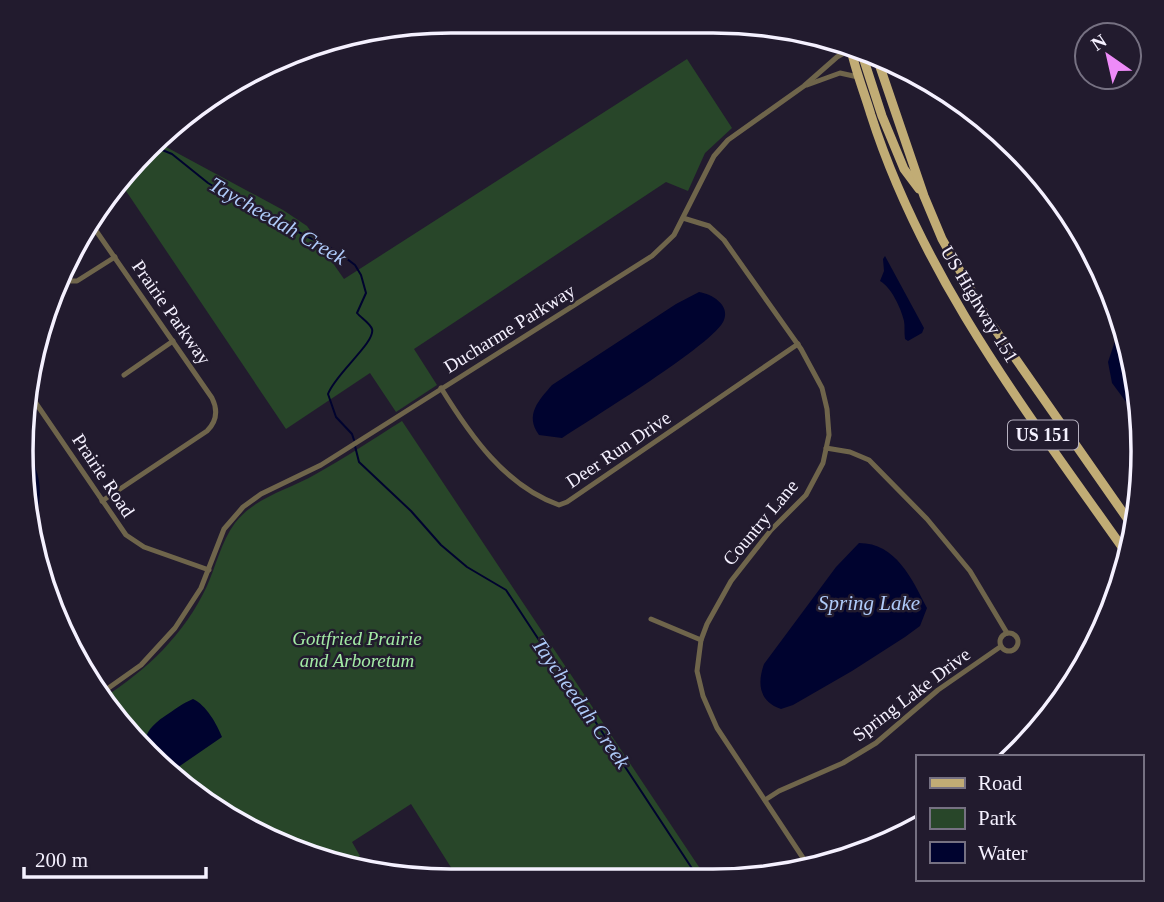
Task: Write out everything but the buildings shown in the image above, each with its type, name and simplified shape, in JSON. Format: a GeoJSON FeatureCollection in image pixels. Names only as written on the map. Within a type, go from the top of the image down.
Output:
{"type":"FeatureCollection","features":[{"type":"Feature","properties":{"kind":"main road","name":"US Highway 151"},"geometry":{"type":"LineString","coordinates":[[853,57],[899,194],[921,241],[960,311],[1120,545]]}},
{"type":"Feature","properties":{"kind":"main road"},"geometry":{"type":"LineString","coordinates":[[864,62],[882,116],[904,169],[924,196]]}},
{"type":"Feature","properties":{"kind":"main road","name":"US Highway 151"},"geometry":{"type":"LineString","coordinates":[[881,68],[924,196],[942,239],[985,315],[1125,516]]}},
{"type":"Feature","properties":{"kind":"street","name":"Ducharme Parkway"},"geometry":{"type":"LineString","coordinates":[[108,689],[131,674],[165,640],[194,601],[224,529],[243,507],[261,494],[303,475],[370,435],[652,256],[674,236],[714,156],[728,140],[804,86],[842,54]]}},
{"type":"Feature","properties":{"kind":"street","name":"Ducharme Parkway"},"geometry":{"type":"LineString","coordinates":[[804,86],[841,73],[859,77]]}},
{"type":"Feature","properties":{"kind":"street","name":"Country Lane"},"geometry":{"type":"LineString","coordinates":[[683,218],[709,226],[724,240],[798,344],[822,388],[827,410],[829,435],[823,463],[806,495],[771,530],[731,581],[707,624],[701,640],[697,671],[703,696],[717,728],[804,859]]}},
{"type":"Feature","properties":{"kind":"street","name":"Prairie Parkway"},"geometry":{"type":"LineString","coordinates":[[96,231],[214,401],[216,413],[213,425],[205,433],[102,501]]}},
{"type":"Feature","properties":{"kind":"street"},"geometry":{"type":"LineString","coordinates":[[69,281],[77,281],[115,257]]}},
{"type":"Feature","properties":{"kind":"street"},"geometry":{"type":"LineString","coordinates":[[124,375],[173,341]]}},
{"type":"Feature","properties":{"kind":"street","name":"Deer Run Drive"},"geometry":{"type":"LineString","coordinates":[[441,388],[472,436],[511,477],[540,498],[559,505],[630,460],[798,344]]}},
{"type":"Feature","properties":{"kind":"street","name":"Prairie Road"},"geometry":{"type":"LineString","coordinates":[[36,404],[124,533],[135,542],[209,570]]}},
{"type":"Feature","properties":{"kind":"street"},"geometry":{"type":"LineString","coordinates":[[826,448],[850,452],[869,460],[927,519],[970,571],[1007,633]]}},
{"type":"Feature","properties":{"kind":"street"},"geometry":{"type":"LineString","coordinates":[[651,619],[701,640]]}},
{"type":"Feature","properties":{"kind":"street","name":"Spring Lake Drive"},"geometry":{"type":"LineString","coordinates":[[765,800],[799,781],[843,764],[876,743],[938,690],[1000,648],[1013,651],[1018,646],[1017,637],[1007,633],[1001,636],[1000,648]]}},
{"type":"Feature","properties":{"kind":"green space"},"geometry":{"type":"Polygon","coordinates":[[[687,59],[732,128],[705,153],[688,191],[666,182],[414,349],[437,385],[396,412],[370,373],[286,429],[126,190],[166,147],[283,210],[307,226],[344,279],[687,59]]]}},
{"type":"Feature","properties":{"kind":"green space","name":"Gottfried Prairie and Arboretum"},"geometry":{"type":"Polygon","coordinates":[[[402,421],[700,869],[452,869],[411,804],[352,842],[360,856],[357,858],[343,855],[291,837],[242,813],[176,765],[137,726],[111,693],[135,676],[176,636],[198,604],[235,523],[262,500],[327,468],[402,421]]]}},
{"type":"Feature","properties":{"kind":"water"},"geometry":{"type":"Polygon","coordinates":[[[885,256],[924,328],[922,333],[908,341],[905,339],[904,321],[898,304],[880,281],[885,256]]]}},
{"type":"Feature","properties":{"kind":"water"},"geometry":{"type":"Polygon","coordinates":[[[699,292],[709,295],[722,305],[724,320],[716,331],[676,363],[562,438],[539,435],[533,414],[538,402],[552,385],[676,304],[699,292]]]}},
{"type":"Feature","properties":{"kind":"water"},"geometry":{"type":"Polygon","coordinates":[[[1116,339],[1128,404],[1112,383],[1108,362],[1116,339]]]}},
{"type":"Feature","properties":{"kind":"water"},"geometry":{"type":"Polygon","coordinates":[[[33,462],[40,486],[38,510],[33,462]]]}},
{"type":"Feature","properties":{"kind":"water","name":"Spring Lake"},"geometry":{"type":"Polygon","coordinates":[[[859,543],[883,549],[893,556],[909,575],[927,608],[920,626],[852,671],[793,705],[781,709],[774,706],[764,697],[762,691],[764,664],[836,567],[859,543]]]}},
{"type":"Feature","properties":{"kind":"water"},"geometry":{"type":"Polygon","coordinates":[[[193,699],[210,715],[222,737],[178,767],[146,736],[155,723],[193,699]]]}},
{"type":"Feature","properties":{"kind":"waterway","name":"Taycheedah Creek"},"geometry":{"type":"LineString","coordinates":[[162,150],[172,154],[208,183],[241,203],[338,252],[355,265],[366,293],[357,313],[371,327],[372,335],[338,377],[328,394],[336,417],[352,434],[354,440]]}},
{"type":"Feature","properties":{"kind":"waterway","name":"Taycheedah Creek"},"geometry":{"type":"LineString","coordinates":[[355,446],[359,462],[411,511],[441,545],[467,567],[506,590],[562,675],[569,693],[583,703],[692,869]]}}]}
